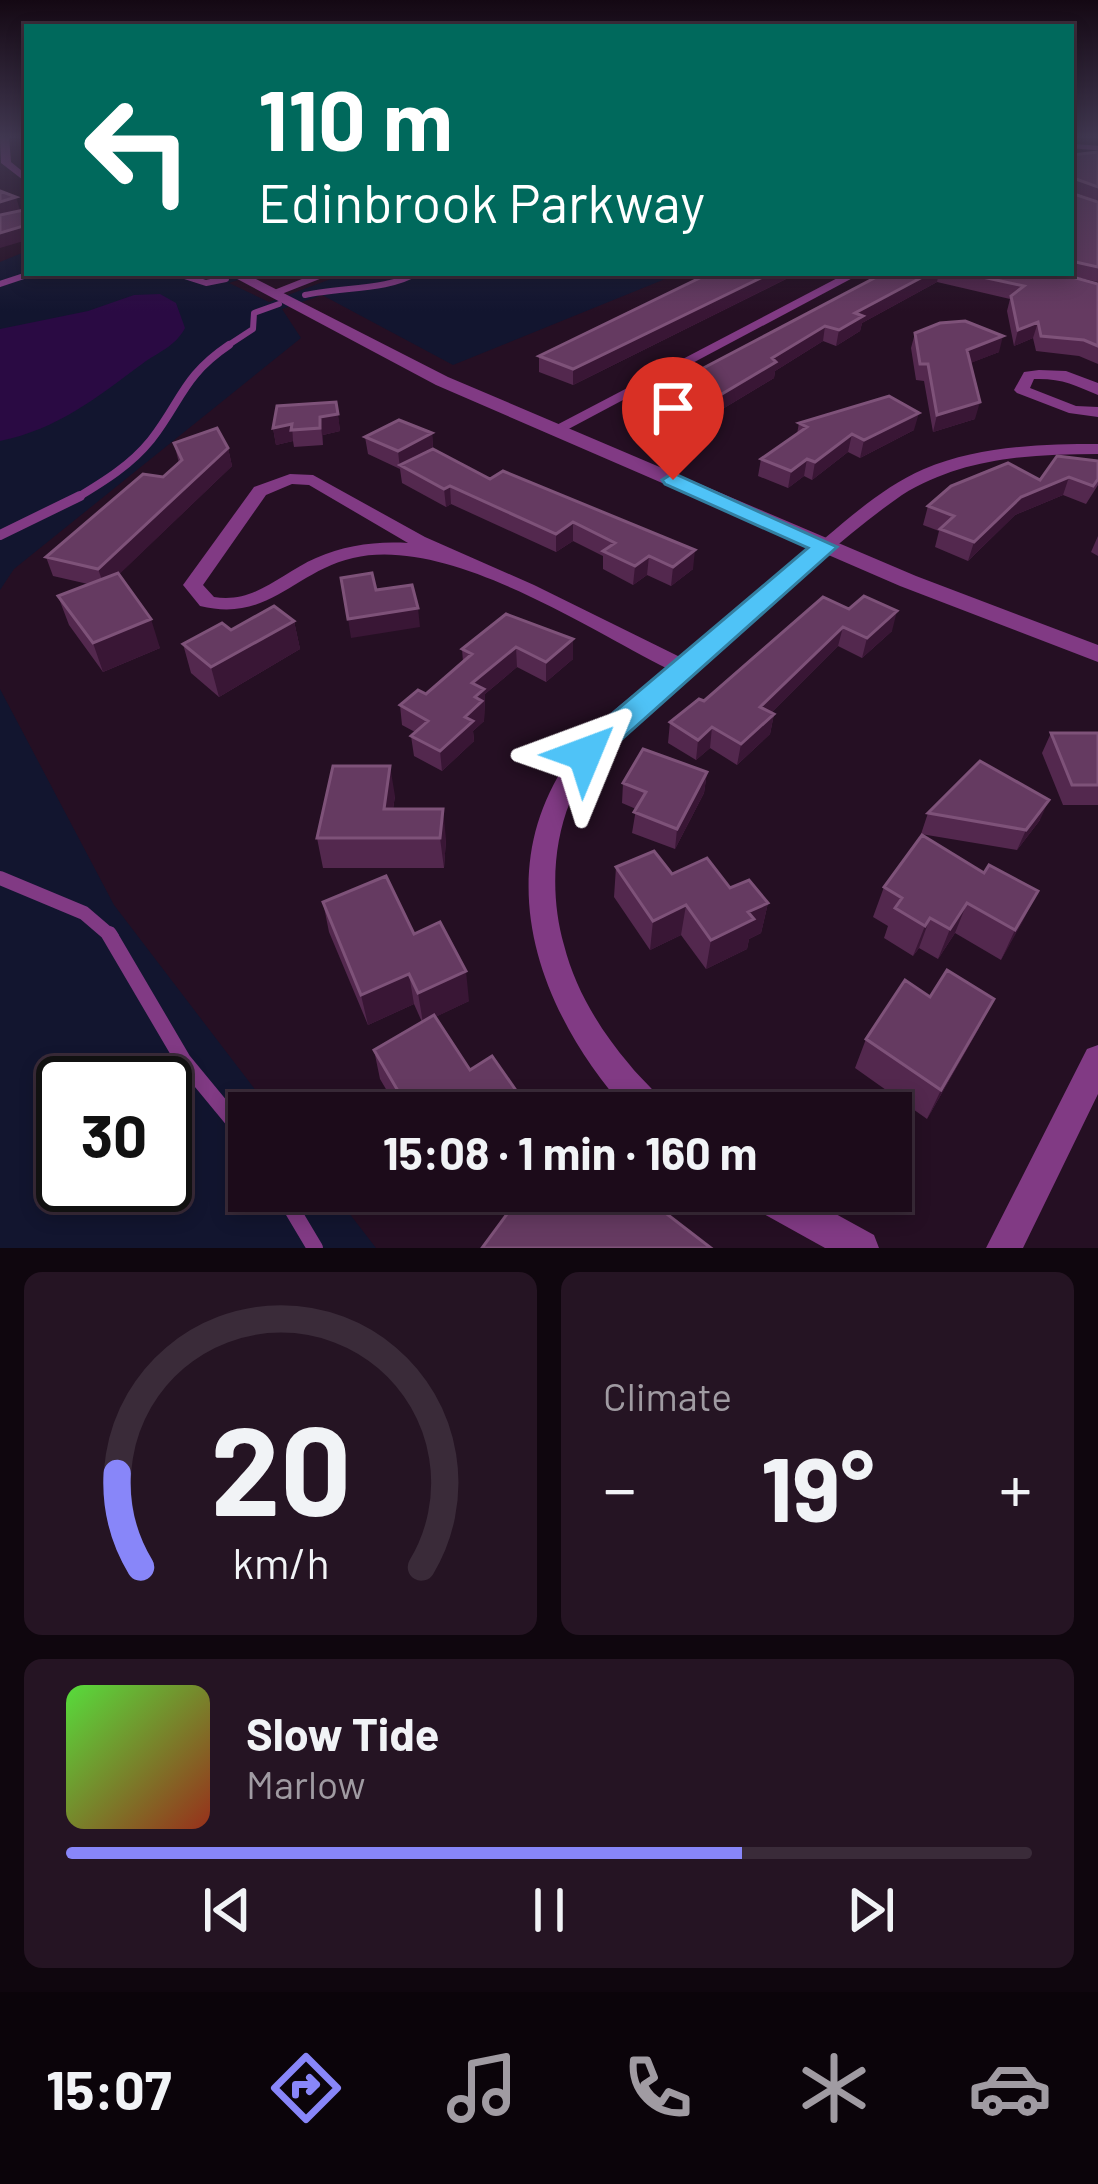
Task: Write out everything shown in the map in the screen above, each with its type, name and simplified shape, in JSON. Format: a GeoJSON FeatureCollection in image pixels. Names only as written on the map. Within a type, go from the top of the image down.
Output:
{"type":"FeatureCollection","features":[{"type":"Feature","properties":{"kind":"street"},"geometry":{"type":"LineString","coordinates":[[230,276],[409,365],[555,430],[825,547],[1098,654]]}},
{"type":"Feature","properties":{"kind":"street"},"geometry":{"type":"LineString","coordinates":[[277,298],[323,276]]}},
{"type":"Feature","properties":{"kind":"street"},"geometry":{"type":"LineString","coordinates":[[555,430],[850,276]]}},
{"type":"Feature","properties":{"kind":"street"},"geometry":{"type":"LineString","coordinates":[[1098,390],[1080,377],[1053,373],[1029,375],[1022,390],[1074,410],[1098,412]]}},
{"type":"Feature","properties":{"kind":"street"},"geometry":{"type":"LineString","coordinates":[[630,1092],[616,1079],[576,1017],[550,955],[540,895],[542,841],[559,795],[585,754],[762,596],[891,492],[940,468],[1012,452],[1098,449]]}},
{"type":"Feature","properties":{"kind":"street"},"geometry":{"type":"LineString","coordinates":[[455,558],[395,547],[364,550],[332,558],[265,599],[243,606],[207,602],[193,585],[254,496],[290,479],[322,483],[383,523],[685,668]]}},
{"type":"Feature","properties":{"kind":"street"},"geometry":{"type":"LineString","coordinates":[[1004,1248],[1098,1060]]}},
{"type":"Feature","properties":{"kind":"street"},"geometry":{"type":"LineString","coordinates":[[797,1212],[861,1248]]}},
{"type":"Feature","properties":{"kind":"lane"},"geometry":{"type":"LineString","coordinates":[[184,276],[206,283],[230,276]]}},
{"type":"Feature","properties":{"kind":"lane"},"geometry":{"type":"LineString","coordinates":[[304,295],[350,285],[398,285],[412,276]]}},
{"type":"Feature","properties":{"kind":"lane"},"geometry":{"type":"LineString","coordinates":[[0,535],[67,504],[136,459],[198,366],[253,329],[254,314],[277,298]]}},
{"type":"Feature","properties":{"kind":"lane"},"geometry":{"type":"LineString","coordinates":[[0,878],[84,913],[113,937],[183,1060],[228,1115]]}},
{"type":"Feature","properties":{"kind":"lane"},"geometry":{"type":"LineString","coordinates":[[293,1212],[315,1248]]}},
{"type":"Feature","properties":{"kind":"shaded area"},"geometry":{"type":"Polygon","coordinates":[[[24,252],[24,276],[198,276],[209,281],[250,276],[229,283],[269,302],[339,276],[673,276],[453,365],[322,295],[282,309],[301,338],[14,569],[0,590],[0,262],[24,252]]]}},
{"type":"Feature","properties":{"kind":"shaded area"},"geometry":{"type":"Polygon","coordinates":[[[160,294],[176,303],[185,328],[176,340],[76,411],[0,441],[0,329],[88,311],[134,295],[160,294]]]}},
{"type":"Feature","properties":{"kind":"shaded area"},"geometry":{"type":"Polygon","coordinates":[[[0,689],[114,905],[257,1092],[228,1092],[228,1212],[348,1212],[376,1248],[0,1248],[0,689]]]}},
{"type":"Feature","properties":{"kind":"building"},"geometry":{"type":"Polygon","coordinates":[[[1074,194],[1098,202],[1098,267],[1074,262],[1074,194]]]}},
{"type":"Feature","properties":{"kind":"building"},"geometry":{"type":"Polygon","coordinates":[[[24,210],[24,226],[0,233],[0,215],[24,210]]]}},
{"type":"Feature","properties":{"kind":"building"},"geometry":{"type":"Polygon","coordinates":[[[704,276],[765,276],[573,369],[539,356],[704,276]]]}},
{"type":"Feature","properties":{"kind":"building"},"geometry":{"type":"Polygon","coordinates":[[[878,276],[924,276],[855,313],[863,316],[839,330],[825,326],[772,358],[776,362],[678,420],[671,417],[662,422],[636,411],[702,376],[694,373],[878,276]]]}},
{"type":"Feature","properties":{"kind":"building"},"geometry":{"type":"Polygon","coordinates":[[[978,276],[1069,276],[1098,284],[1098,346],[1041,336],[1038,322],[1018,330],[1011,296],[1024,286],[978,276]]]}},
{"type":"Feature","properties":{"kind":"building"},"geometry":{"type":"Polygon","coordinates":[[[965,321],[1003,336],[967,350],[980,402],[937,415],[928,364],[920,364],[915,333],[940,323],[965,321]]]}},
{"type":"Feature","properties":{"kind":"building"},"geometry":{"type":"Polygon","coordinates":[[[889,396],[919,413],[864,440],[852,434],[815,462],[807,459],[791,471],[761,459],[807,427],[799,423],[889,396]]]}},
{"type":"Feature","properties":{"kind":"building"},"geometry":{"type":"Polygon","coordinates":[[[336,402],[338,414],[320,417],[320,428],[291,430],[292,424],[273,428],[277,406],[336,402]]]}},
{"type":"Feature","properties":{"kind":"building"},"geometry":{"type":"Polygon","coordinates":[[[399,420],[432,433],[398,451],[365,437],[399,420]]]}},
{"type":"Feature","properties":{"kind":"building"},"geometry":{"type":"Polygon","coordinates":[[[217,428],[228,448],[98,569],[46,557],[143,474],[163,477],[182,460],[174,443],[217,428]]]}},
{"type":"Feature","properties":{"kind":"building"},"geometry":{"type":"Polygon","coordinates":[[[433,449],[490,479],[503,471],[695,550],[673,567],[649,556],[635,566],[603,551],[615,543],[573,522],[556,534],[450,486],[444,489],[400,465],[433,449]]]}},
{"type":"Feature","properties":{"kind":"building"},"geometry":{"type":"Polygon","coordinates":[[[1057,456],[1098,461],[1098,479],[1093,486],[1069,477],[1021,497],[974,542],[940,529],[954,516],[928,506],[951,486],[1008,463],[1040,480],[1057,456]]]}},
{"type":"Feature","properties":{"kind":"building"},"geometry":{"type":"Polygon","coordinates":[[[118,573],[151,619],[93,643],[58,596],[118,573]]]}},
{"type":"Feature","properties":{"kind":"building"},"geometry":{"type":"Polygon","coordinates":[[[372,573],[376,590],[412,585],[418,608],[348,619],[341,578],[372,573]]]}},
{"type":"Feature","properties":{"kind":"building"},"geometry":{"type":"Polygon","coordinates":[[[864,596],[897,611],[867,638],[843,627],[760,707],[774,714],[741,744],[712,727],[698,740],[670,722],[699,699],[704,701],[823,597],[849,609],[864,596]]]}},
{"type":"Feature","properties":{"kind":"building"},"geometry":{"type":"Polygon","coordinates":[[[274,606],[294,621],[211,667],[183,644],[222,623],[231,630],[274,606]]]}},
{"type":"Feature","properties":{"kind":"building"},"geometry":{"type":"Polygon","coordinates":[[[506,614],[573,639],[546,662],[516,647],[472,683],[484,689],[475,697],[482,701],[465,717],[473,721],[440,751],[411,736],[428,721],[400,705],[418,690],[426,694],[472,654],[462,649],[506,614]]]}},
{"type":"Feature","properties":{"kind":"building"},"geometry":{"type":"Polygon","coordinates":[[[1051,733],[1098,733],[1098,785],[1072,785],[1051,733]]]}},
{"type":"Feature","properties":{"kind":"building"},"geometry":{"type":"Polygon","coordinates":[[[643,749],[707,772],[677,829],[634,812],[646,792],[623,783],[643,749]]]}},
{"type":"Feature","properties":{"kind":"building"},"geometry":{"type":"Polygon","coordinates":[[[980,761],[1049,800],[1026,830],[928,813],[980,761]]]}},
{"type":"Feature","properties":{"kind":"building"},"geometry":{"type":"Polygon","coordinates":[[[333,766],[390,766],[384,809],[443,809],[440,838],[317,838],[333,766]]]}},
{"type":"Feature","properties":{"kind":"building"},"geometry":{"type":"Polygon","coordinates":[[[922,835],[984,873],[989,865],[1038,891],[1015,930],[967,903],[950,929],[930,918],[925,926],[895,908],[902,898],[884,887],[922,835]]]}},
{"type":"Feature","properties":{"kind":"building"},"geometry":{"type":"Polygon","coordinates":[[[654,851],[672,874],[707,858],[730,888],[749,880],[768,903],[748,912],[754,919],[711,940],[686,905],[653,921],[616,867],[654,851]]]}},
{"type":"Feature","properties":{"kind":"building"},"geometry":{"type":"Polygon","coordinates":[[[386,876],[414,934],[440,922],[466,971],[418,993],[409,974],[361,995],[323,902],[386,876]]]}},
{"type":"Feature","properties":{"kind":"building"},"geometry":{"type":"Polygon","coordinates":[[[947,970],[994,999],[941,1090],[866,1039],[905,980],[930,997],[947,970]]]}},
{"type":"Feature","properties":{"kind":"building"},"geometry":{"type":"Polygon","coordinates":[[[434,1015],[470,1070],[492,1056],[517,1092],[399,1092],[374,1050],[434,1015]]]}},
{"type":"Feature","properties":{"kind":"building"},"geometry":{"type":"Polygon","coordinates":[[[509,1212],[664,1212],[711,1248],[482,1248],[509,1212]]]}},
{"type":"Feature","properties":{"kind":"route"},"geometry":{"type":"LineString","coordinates":[[585,754],[762,596],[825,547],[673,480]]}}]}
